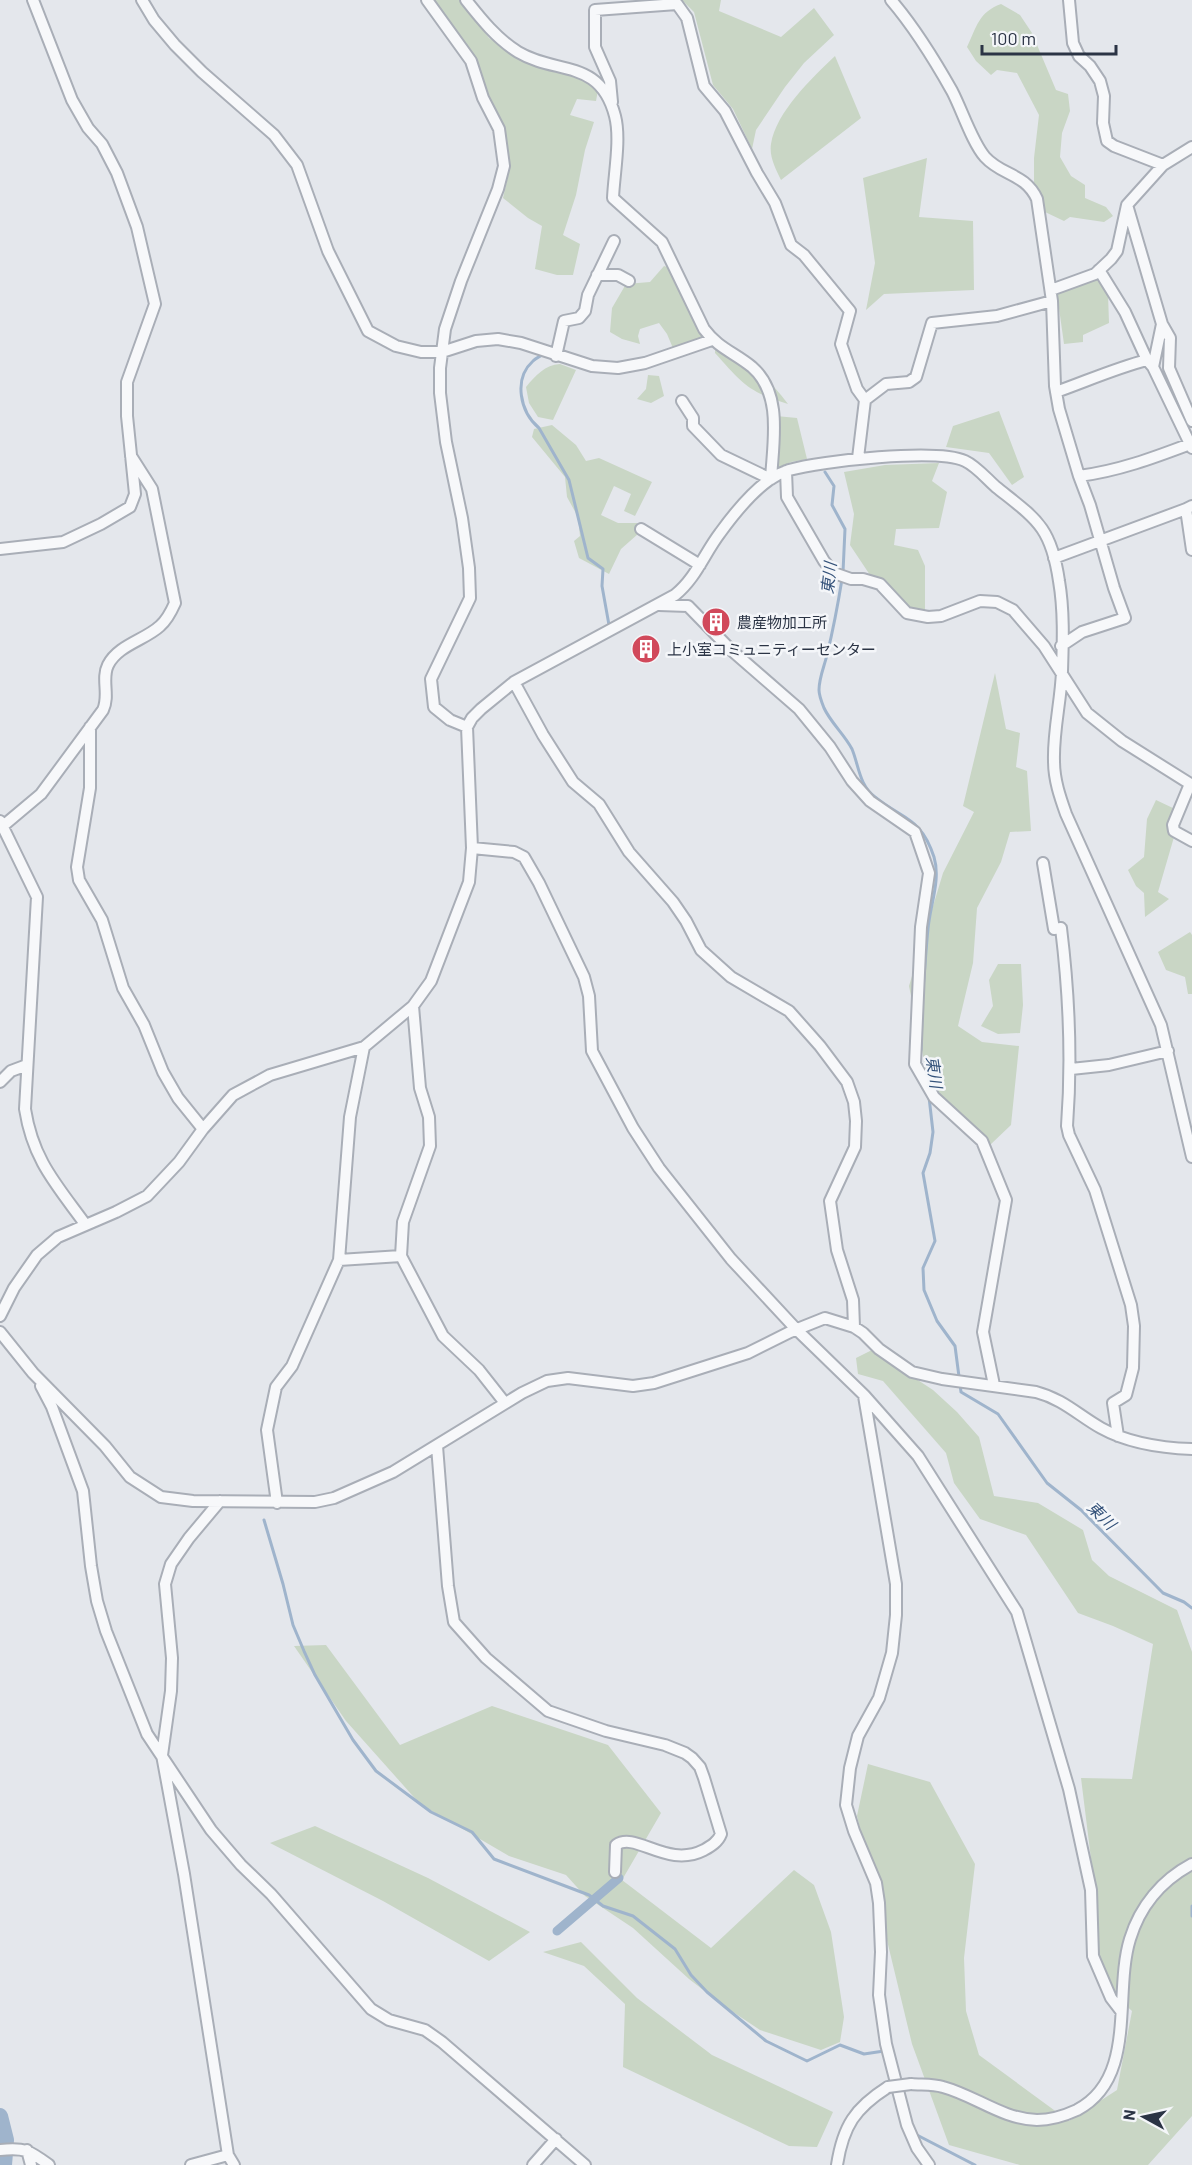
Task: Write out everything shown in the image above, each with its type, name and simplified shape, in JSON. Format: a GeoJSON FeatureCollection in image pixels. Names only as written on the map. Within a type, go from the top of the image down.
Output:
{"type":"FeatureCollection","features":[{"type":"Feature","properties":{"kind":"street"},"geometry":{"type":"LineString","coordinates":[[0,549],[63,542],[130,507],[135,494],[126,399],[127,382],[155,304],[137,228],[117,173],[102,144],[88,128],[72,100],[33,0]]}},
{"type":"Feature","properties":{"kind":"street"},"geometry":{"type":"LineString","coordinates":[[142,0],[154,20],[175,45],[202,72],[274,135],[297,165],[328,251],[368,331],[396,346],[421,352],[442,352],[476,341],[498,339],[592,366],[618,368],[645,363],[712,340]]}},
{"type":"Feature","properties":{"kind":"street"},"geometry":{"type":"LineString","coordinates":[[427,0],[471,60],[483,98],[499,129],[504,166],[496,196],[461,281],[445,329],[440,368],[446,442],[462,518],[469,568],[470,598],[431,679],[431,693],[434,707],[450,720],[467,727]]}},
{"type":"Feature","properties":{"kind":"street"},"geometry":{"type":"LineString","coordinates":[[466,0],[492,31],[519,53],[584,74],[602,87],[613,111]]}},
{"type":"Feature","properties":{"kind":"street"},"geometry":{"type":"LineString","coordinates":[[891,0],[910,22],[952,92],[984,156],[996,166],[1017,176],[1032,189],[1037,199],[1051,290],[1056,392],[1059,409],[1125,618],[1082,632],[1061,646]]}},
{"type":"Feature","properties":{"kind":"street"},"geometry":{"type":"LineString","coordinates":[[1069,0],[1073,43],[1079,56],[1090,66],[1100,81],[1104,96],[1103,123],[1107,141],[1114,146],[1163,165]]}},
{"type":"Feature","properties":{"kind":"street"},"geometry":{"type":"LineString","coordinates":[[771,478],[773,420],[770,393],[765,382],[752,367],[712,340],[662,242],[613,198],[617,131],[610,81],[595,47],[595,10],[677,4],[687,18],[704,86],[725,111],[775,204],[790,245],[804,255],[850,311],[841,344],[857,389],[865,400],[858,458]]}},
{"type":"Feature","properties":{"kind":"street"},"geometry":{"type":"LineString","coordinates":[[1051,290],[1095,274],[1099,270],[1117,251],[1127,205],[1163,165],[1192,147]]}},
{"type":"Feature","properties":{"kind":"street"},"geometry":{"type":"LineString","coordinates":[[1127,205],[1162,324],[1170,338],[1169,368],[1192,421]]}},
{"type":"Feature","properties":{"kind":"street"},"geometry":{"type":"LineString","coordinates":[[556,356],[564,321],[579,318],[585,311],[588,295],[614,242]]}},
{"type":"Feature","properties":{"kind":"street"},"geometry":{"type":"LineString","coordinates":[[1079,476],[1103,472],[1191,446],[1125,312],[1099,270]]}},
{"type":"Feature","properties":{"kind":"street"},"geometry":{"type":"LineString","coordinates":[[597,275],[618,275],[629,281]]}},
{"type":"Feature","properties":{"kind":"street"},"geometry":{"type":"LineString","coordinates":[[865,400],[886,384],[909,382],[916,377],[932,323],[997,316],[1052,302]]}},
{"type":"Feature","properties":{"kind":"street"},"geometry":{"type":"LineString","coordinates":[[1150,363],[1162,324]]}},
{"type":"Feature","properties":{"kind":"street"},"geometry":{"type":"LineString","coordinates":[[1056,392],[1118,368],[1150,363]]}},
{"type":"Feature","properties":{"kind":"street"},"geometry":{"type":"LineString","coordinates":[[682,401],[693,418],[693,426],[721,456],[771,478]]}},
{"type":"Feature","properties":{"kind":"street"},"geometry":{"type":"LineString","coordinates":[[85,1224],[41,1162],[29,1132],[25,1109],[37,897],[2,823],[41,794],[103,710],[107,700],[105,687],[108,666],[119,652],[159,628],[167,620],[175,603],[152,489],[130,454]]}},
{"type":"Feature","properties":{"kind":"street"},"geometry":{"type":"LineString","coordinates":[[0,1317],[14,1288],[38,1255],[58,1237],[147,1196],[179,1162],[203,1129],[233,1095],[270,1075],[364,1047],[413,1006],[431,981],[469,882],[472,848],[467,727],[472,718],[514,682],[658,605],[685,587],[719,534],[760,487],[771,478],[786,471],[858,458],[942,455],[965,461],[1033,516],[1045,530],[1059,580],[1063,622],[1062,671],[1053,761],[1060,797],[1161,1025],[1191,1150]]}},
{"type":"Feature","properties":{"kind":"street"},"geometry":{"type":"LineString","coordinates":[[786,471],[787,496],[824,561],[834,573],[851,579],[863,579],[880,584],[907,613],[928,617],[952,613],[980,601],[997,602],[1013,610],[1062,671],[1087,713],[1122,741],[1191,784],[1173,825],[1174,831],[1192,841]]}},
{"type":"Feature","properties":{"kind":"street"},"geometry":{"type":"LineString","coordinates":[[1054,558],[1189,507],[1192,550]]}},
{"type":"Feature","properties":{"kind":"street"},"geometry":{"type":"LineString","coordinates":[[641,529],[700,566]]}},
{"type":"Feature","properties":{"kind":"street"},"geometry":{"type":"LineString","coordinates":[[658,605],[688,606],[730,649],[799,710],[830,747],[852,781],[870,801],[915,831],[929,873],[921,927],[915,1064],[934,1097],[982,1141],[1006,1200],[983,1332],[994,1385]]}},
{"type":"Feature","properties":{"kind":"street"},"geometry":{"type":"LineString","coordinates":[[514,682],[543,735],[573,782],[599,804],[629,852],[673,902],[701,950],[731,977],[789,1011],[820,1046],[847,1082],[855,1111],[855,1147],[830,1201],[837,1250],[853,1300],[854,1327]]}},
{"type":"Feature","properties":{"kind":"street"},"geometry":{"type":"LineString","coordinates":[[90,725],[90,788],[77,867],[79,880],[102,920],[123,988],[144,1025],[163,1072],[178,1098],[203,1129]]}},
{"type":"Feature","properties":{"kind":"street"},"geometry":{"type":"LineString","coordinates":[[472,848],[514,852],[524,857],[584,977],[589,996],[592,1051],[633,1128],[659,1168],[731,1259],[796,1329],[864,1395],[918,1456],[1017,1612],[1069,1789],[1091,1890],[1093,1956],[1111,1998],[1121,2011]]}},
{"type":"Feature","properties":{"kind":"street"},"geometry":{"type":"LineString","coordinates":[[1043,863],[1054,929],[1061,928],[1071,1069],[1067,1126],[1095,1190],[1131,1305],[1134,1326],[1133,1368],[1128,1390],[1126,1395],[1113,1403],[1118,1436]]}},
{"type":"Feature","properties":{"kind":"street"},"geometry":{"type":"LineString","coordinates":[[413,1006],[420,1088],[429,1117],[430,1146],[403,1222],[401,1256],[443,1336],[479,1370],[505,1403]]}},
{"type":"Feature","properties":{"kind":"street"},"geometry":{"type":"LineString","coordinates":[[276,1503],[267,1430],[276,1387],[292,1366],[339,1260],[350,1117],[364,1047]]}},
{"type":"Feature","properties":{"kind":"street"},"geometry":{"type":"LineString","coordinates":[[1071,1069],[1109,1065],[1168,1051]]}},
{"type":"Feature","properties":{"kind":"street"},"geometry":{"type":"LineString","coordinates":[[0,1082],[11,1071],[27,1065]]}},
{"type":"Feature","properties":{"kind":"street"},"geometry":{"type":"LineString","coordinates":[[339,1260],[401,1256]]}},
{"type":"Feature","properties":{"kind":"street"},"geometry":{"type":"LineString","coordinates":[[0,1332],[33,1373],[105,1446],[130,1477],[161,1497],[193,1501],[276,1503],[315,1502],[334,1498],[393,1472],[505,1403],[547,1381],[568,1378],[633,1386],[654,1383],[748,1353],[796,1329],[825,1318],[854,1327],[879,1349],[912,1372],[1051,1396],[1118,1436],[1136,1442],[1192,1449]]}},
{"type":"Feature","properties":{"kind":"street"},"geometry":{"type":"LineString","coordinates":[[33,1373],[52,1407],[83,1491],[91,1566],[97,1601],[106,1631],[147,1734],[211,1830],[241,1865],[271,1894],[371,2009],[390,2020],[424,2030],[442,2042],[585,2165]]}},
{"type":"Feature","properties":{"kind":"street"},"geometry":{"type":"LineString","coordinates":[[864,1395],[896,1584],[896,1615],[892,1653],[879,1698],[858,1736],[850,1767],[846,1805],[854,1831],[876,1883],[881,1953],[879,1995],[886,2044],[908,2125],[917,2148],[929,2165]]}},
{"type":"Feature","properties":{"kind":"street"},"geometry":{"type":"LineString","coordinates":[[437,1446],[448,1586],[454,1622],[486,1658],[548,1711],[606,1731],[665,1745],[685,1753],[700,1767],[721,1834],[720,1838],[706,1849],[686,1856],[664,1854],[640,1843],[620,1842],[615,1851],[615,1872]]}},
{"type":"Feature","properties":{"kind":"street"},"geometry":{"type":"LineString","coordinates":[[220,1501],[171,1564],[165,1584],[172,1658],[171,1690],[162,1755],[184,1874],[228,2155],[234,2165]]}},
{"type":"Feature","properties":{"kind":"street"},"geometry":{"type":"LineString","coordinates":[[837,2165],[844,2138],[857,2111],[872,2097],[888,2087],[911,2084],[942,2087],[1002,2113],[1022,2118],[1054,2119],[1085,2105],[1104,2085],[1117,2054],[1125,1957],[1141,1911],[1172,1875],[1192,1864]]}},
{"type":"Feature","properties":{"kind":"street"},"geometry":{"type":"LineString","coordinates":[[533,2165],[556,2139]]}},
{"type":"Feature","properties":{"kind":"street"},"geometry":{"type":"LineString","coordinates":[[0,2150],[15,2148],[27,2150],[49,2165]]}},
{"type":"Feature","properties":{"kind":"street"},"geometry":{"type":"LineString","coordinates":[[27,2150],[31,2165]]}},
{"type":"Feature","properties":{"kind":"street"},"geometry":{"type":"LineString","coordinates":[[191,2165],[228,2155]]}},
{"type":"Feature","properties":{"kind":"green space"},"geometry":{"type":"Polygon","coordinates":[[[433,0],[460,0],[489,38],[525,61],[578,77],[598,90],[596,101],[577,99],[570,115],[594,122],[585,150],[576,195],[563,235],[580,244],[573,275],[557,275],[535,269],[542,226],[503,198],[510,167],[503,129],[433,0]]]}},
{"type":"Feature","properties":{"kind":"green space"},"geometry":{"type":"Polygon","coordinates":[[[682,0],[721,0],[719,11],[781,37],[814,8],[834,35],[804,63],[785,87],[756,130],[752,149],[733,109],[713,85],[694,12],[682,0]]]}},
{"type":"Feature","properties":{"kind":"green space"},"geometry":{"type":"Polygon","coordinates":[[[1001,4],[1020,15],[1032,33],[1056,90],[1068,94],[1070,111],[1062,133],[1060,157],[1071,176],[1085,185],[1085,198],[1106,207],[1113,216],[1104,222],[1070,217],[1064,221],[1045,212],[1041,194],[1034,183],[1034,158],[1039,115],[1017,73],[997,70],[991,75],[976,61],[967,47],[983,16],[1001,4]]]}},
{"type":"Feature","properties":{"kind":"green space"},"geometry":{"type":"Polygon","coordinates":[[[835,56],[861,118],[781,180],[771,154],[774,132],[796,96],[835,56]]]}},
{"type":"Feature","properties":{"kind":"green space"},"geometry":{"type":"Polygon","coordinates":[[[927,158],[919,217],[973,221],[974,290],[884,294],[866,310],[875,263],[863,178],[927,158]]]}},
{"type":"Feature","properties":{"kind":"green space"},"geometry":{"type":"Polygon","coordinates":[[[664,266],[673,269],[705,338],[675,353],[667,334],[659,323],[640,329],[638,336],[640,344],[622,339],[610,332],[612,308],[626,284],[650,282],[664,266]]]}},
{"type":"Feature","properties":{"kind":"green space"},"geometry":{"type":"Polygon","coordinates":[[[1097,280],[1108,294],[1109,323],[1083,335],[1083,342],[1064,344],[1057,294],[1097,280]]]}},
{"type":"Feature","properties":{"kind":"green space"},"geometry":{"type":"Polygon","coordinates":[[[716,334],[754,366],[788,404],[754,390],[739,379],[715,353],[716,334]]]}},
{"type":"Feature","properties":{"kind":"green space"},"geometry":{"type":"Polygon","coordinates":[[[560,364],[576,370],[553,420],[538,417],[529,403],[526,387],[545,369],[560,364]]]}},
{"type":"Feature","properties":{"kind":"green space"},"geometry":{"type":"Polygon","coordinates":[[[648,375],[659,376],[664,396],[651,403],[637,399],[646,389],[648,375]]]}},
{"type":"Feature","properties":{"kind":"green space"},"geometry":{"type":"Polygon","coordinates":[[[999,411],[1024,477],[1012,485],[989,453],[946,447],[953,426],[999,411]]]}},
{"type":"Feature","properties":{"kind":"green space"},"geometry":{"type":"Polygon","coordinates":[[[776,416],[797,418],[807,459],[791,462],[776,469],[776,416]]]}},
{"type":"Feature","properties":{"kind":"green space"},"geometry":{"type":"Polygon","coordinates":[[[552,425],[576,445],[586,461],[599,458],[652,482],[635,516],[624,511],[631,494],[614,486],[601,515],[618,523],[637,523],[638,534],[621,549],[609,574],[579,558],[574,541],[580,536],[578,517],[567,497],[565,477],[532,437],[534,429],[552,425]]]}},
{"type":"Feature","properties":{"kind":"green space"},"geometry":{"type":"Polygon","coordinates":[[[939,463],[932,481],[947,492],[939,528],[896,529],[894,545],[918,550],[925,566],[925,610],[909,609],[884,580],[870,575],[850,545],[854,514],[844,472],[885,465],[939,463]]]}},
{"type":"Feature","properties":{"kind":"green space"},"geometry":{"type":"Polygon","coordinates":[[[995,673],[1006,729],[1020,733],[1016,767],[1027,771],[1031,831],[1010,832],[1001,862],[977,908],[973,963],[958,1026],[982,1042],[1019,1046],[1011,1125],[990,1145],[943,1112],[926,1071],[909,986],[943,873],[974,812],[963,806],[995,673]]]}},
{"type":"Feature","properties":{"kind":"green space"},"geometry":{"type":"Polygon","coordinates":[[[1156,800],[1175,809],[1168,831],[1174,837],[1158,892],[1169,899],[1145,917],[1144,893],[1136,886],[1128,870],[1144,857],[1147,819],[1156,800]]]}},
{"type":"Feature","properties":{"kind":"green space"},"geometry":{"type":"Polygon","coordinates":[[[1190,932],[1192,935],[1192,994],[1188,994],[1185,977],[1166,970],[1158,952],[1190,932]]]}},
{"type":"Feature","properties":{"kind":"green space"},"geometry":{"type":"Polygon","coordinates":[[[998,964],[1021,964],[1023,1005],[1020,1033],[998,1034],[981,1026],[993,1006],[989,980],[998,964]]]}},
{"type":"Feature","properties":{"kind":"green space"},"geometry":{"type":"Polygon","coordinates":[[[872,1350],[933,1390],[979,1437],[994,1496],[1038,1503],[1083,1530],[1092,1560],[1109,1576],[1177,1610],[1192,1652],[1192,2116],[1148,2165],[1020,2165],[949,2145],[912,2044],[857,1816],[868,1764],[930,1782],[975,1864],[964,1958],[966,2011],[979,2055],[1069,2121],[1117,2090],[1132,2011],[1110,1991],[1095,1956],[1095,1891],[1081,1778],[1132,1779],[1153,1644],[1078,1613],[1026,1535],[980,1519],[954,1483],[946,1453],[883,1381],[858,1374],[856,1358],[872,1350]]]}},
{"type":"Feature","properties":{"kind":"green space"},"geometry":{"type":"Polygon","coordinates":[[[326,1645],[400,1745],[492,1706],[608,1745],[661,1813],[622,1880],[711,1948],[794,1870],[814,1885],[831,1932],[844,2017],[840,2042],[821,2050],[760,2030],[689,1979],[633,1928],[585,1896],[566,1875],[509,1856],[420,1804],[346,1721],[294,1646],[326,1645]]]}},
{"type":"Feature","properties":{"kind":"green space"},"geometry":{"type":"Polygon","coordinates":[[[315,1826],[428,1878],[530,1932],[489,1961],[383,1901],[270,1843],[315,1826]]]}},
{"type":"Feature","properties":{"kind":"green space"},"geometry":{"type":"Polygon","coordinates":[[[581,1942],[637,1998],[712,2055],[833,2112],[817,2147],[789,2146],[623,2067],[625,2004],[584,1966],[543,1952],[581,1942]]]}},
{"type":"Feature","properties":{"kind":"waterway"},"geometry":{"type":"LineString","coordinates":[[545,353],[533,361],[523,377],[521,386],[523,405],[569,480],[588,558],[603,569],[602,586],[609,625]]}},
{"type":"Feature","properties":{"kind":"waterway","name":"東川"},"geometry":{"type":"LineString","coordinates":[[825,472],[834,486],[832,505],[845,529],[843,572]]}},
{"type":"Feature","properties":{"kind":"waterway","name":"東川"},"geometry":{"type":"LineString","coordinates":[[842,579],[819,690],[823,706],[852,749],[866,787],[885,805],[917,827],[929,844],[934,857],[936,884],[928,929],[923,988]]}},
{"type":"Feature","properties":{"kind":"waterway","name":"東川"},"geometry":{"type":"LineString","coordinates":[[921,1050],[922,1012]]}},
{"type":"Feature","properties":{"kind":"waterway","name":"東川"},"geometry":{"type":"LineString","coordinates":[[929,1097],[933,1132],[930,1153],[923,1173],[935,1241],[923,1268],[924,1290],[937,1321],[955,1346],[961,1392],[998,1414],[1047,1483],[1081,1510],[1163,1593],[1192,1608]]}},
{"type":"Feature","properties":{"kind":"waterway"},"geometry":{"type":"LineString","coordinates":[[264,1520],[293,1625],[304,1651],[315,1675],[353,1740],[376,1771],[431,1812],[472,1832],[494,1859],[589,1895],[603,1906],[633,1916],[675,1949],[691,1975],[707,1992],[766,2041],[807,2061],[840,2045],[864,2054],[884,2051]]}},
{"type":"Feature","properties":{"kind":"waterway"},"geometry":{"type":"LineString","coordinates":[[557,1931],[619,1878]]}},
{"type":"Feature","properties":{"kind":"waterway","name":"東川"},"geometry":{"type":"LineString","coordinates":[[1192,1906],[1192,1916]]}},
{"type":"Feature","properties":{"kind":"waterway"},"geometry":{"type":"LineString","coordinates":[[0,2116],[6,2140],[4,2165]]}},
{"type":"Feature","properties":{"kind":"waterway"},"geometry":{"type":"LineString","coordinates":[[915,2134],[975,2165]]}},
{"type":"Feature","properties":{"kind":"place","name":"農産物加工所"},"geometry":{"type":"Point","coordinates":[716,622]}},
{"type":"Feature","properties":{"kind":"place","name":"上小室コミュニティーセンター"},"geometry":{"type":"Point","coordinates":[646,649]}}]}
